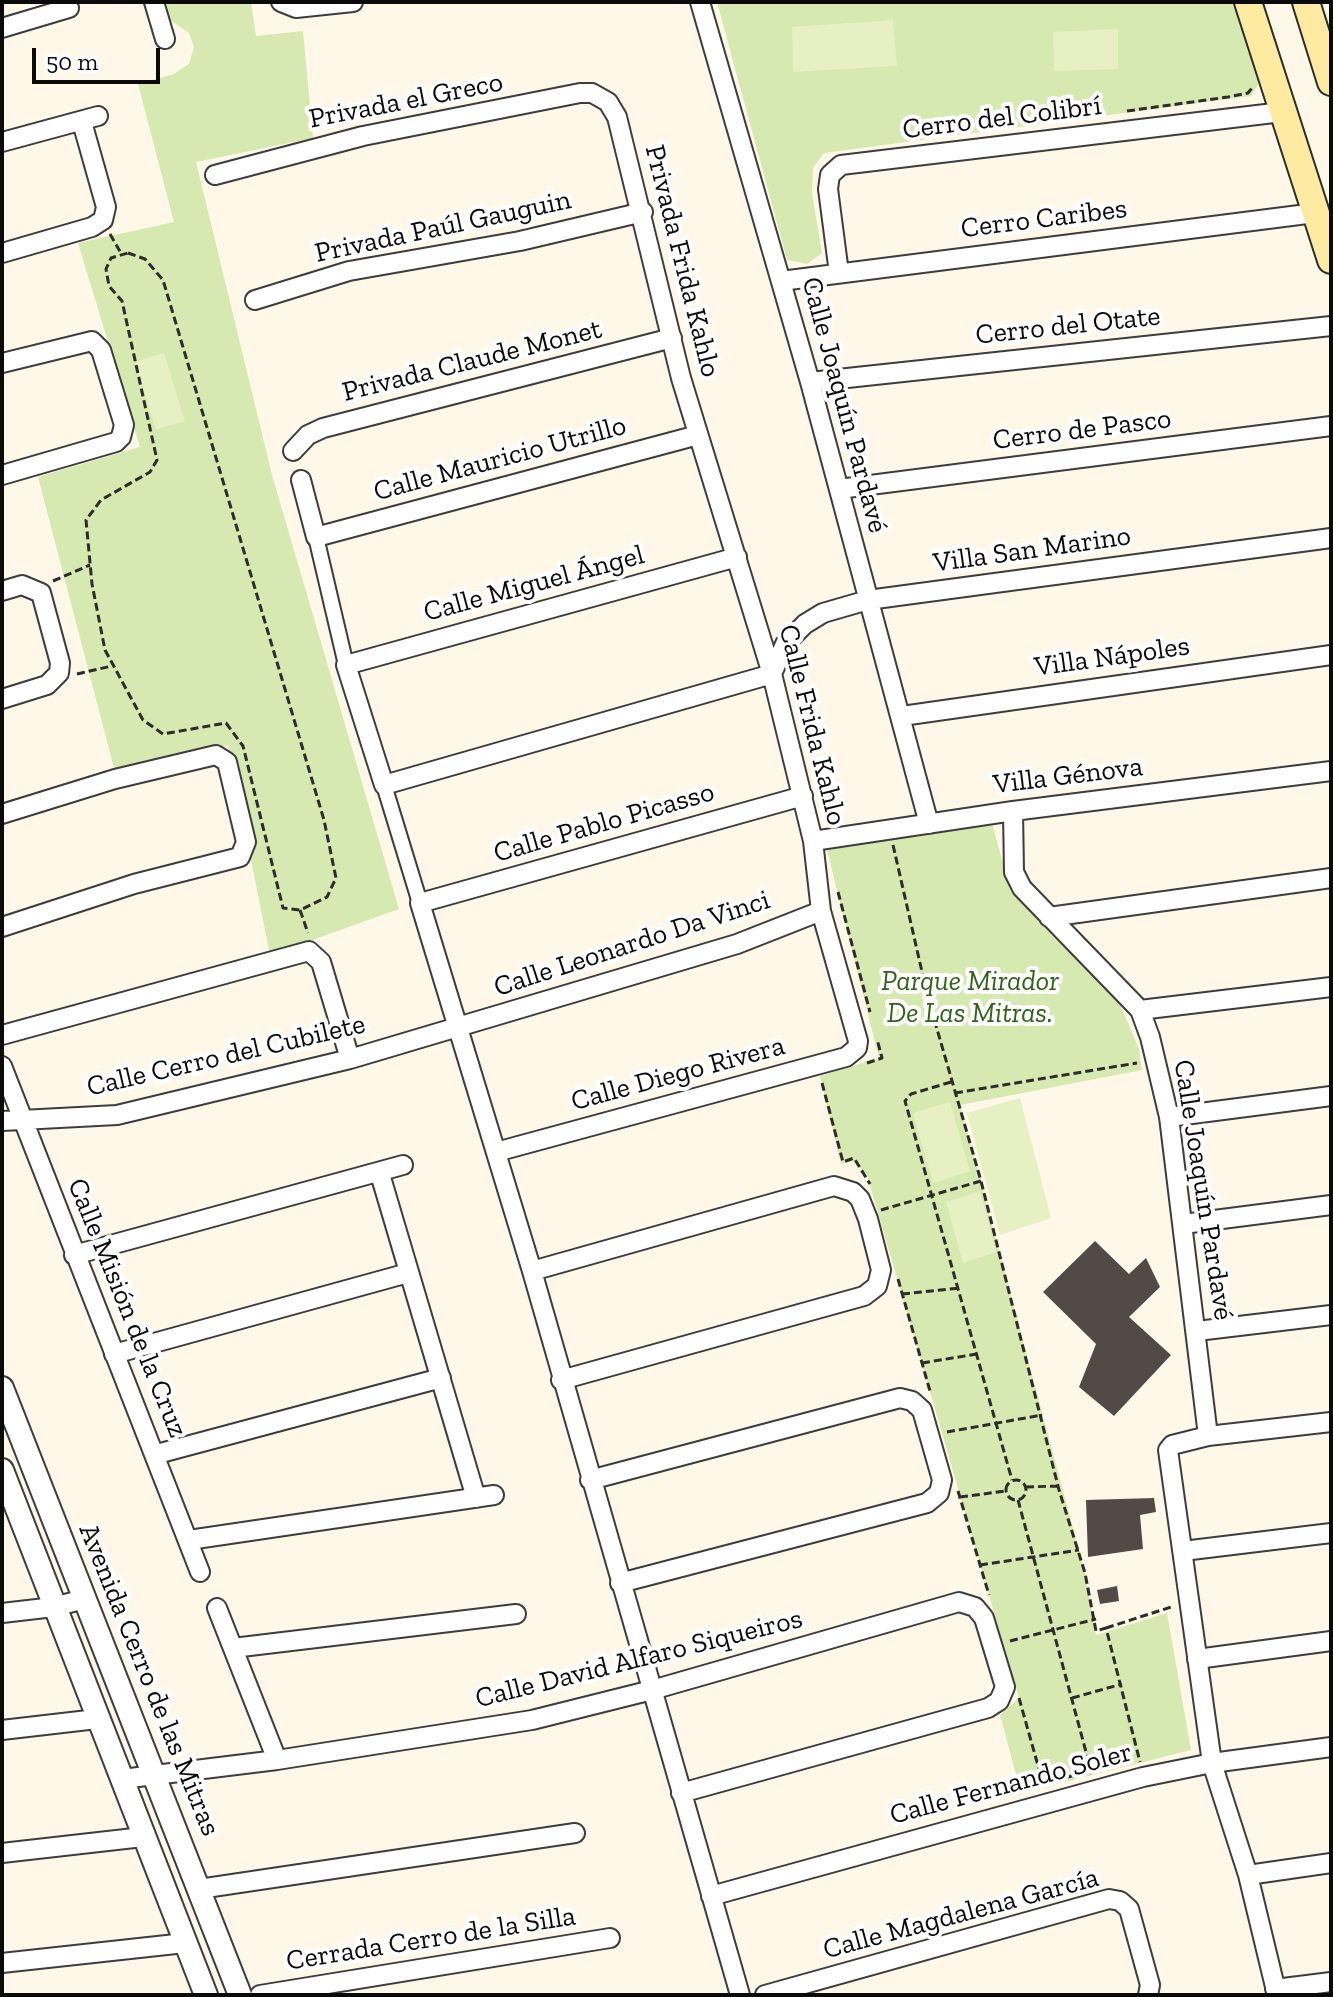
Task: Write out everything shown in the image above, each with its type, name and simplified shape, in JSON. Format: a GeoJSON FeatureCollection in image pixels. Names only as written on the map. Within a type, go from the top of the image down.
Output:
{"type":"FeatureCollection","features":[{"type":"Feature","properties":{"kind":"main road"},"geometry":{"type":"LineString","coordinates":[[1248,2],[1331,260]]}},
{"type":"Feature","properties":{"kind":"main road"},"geometry":{"type":"LineString","coordinates":[[1306,2],[1331,82]]}},
{"type":"Feature","properties":{"kind":"street"},"geometry":{"type":"LineString","coordinates":[[154,2],[165,39]]}},
{"type":"Feature","properties":{"kind":"street"},"geometry":{"type":"LineString","coordinates":[[281,2],[296,8],[353,2]]}},
{"type":"Feature","properties":{"kind":"street","name":"Calle Joaquín Pardavé"},"geometry":{"type":"LineString","coordinates":[[700,2],[810,382],[929,824]]}},
{"type":"Feature","properties":{"kind":"street"},"geometry":{"type":"LineString","coordinates":[[2,28],[41,9],[69,8]]}},
{"type":"Feature","properties":{"kind":"street","name":"Privada el Greco"},"geometry":{"type":"LineString","coordinates":[[215,175],[363,136],[580,93],[592,93],[608,102]]}},
{"type":"Feature","properties":{"kind":"street","name":"Privada Frida Kahlo"},"geometry":{"type":"LineString","coordinates":[[608,102],[617,117],[643,212],[698,435]]}},
{"type":"Feature","properties":{"kind":"street","name":"Cerro del Colibrí"},"geometry":{"type":"LineString","coordinates":[[839,273],[828,189],[830,175],[841,165],[1282,112]]}},
{"type":"Feature","properties":{"kind":"street"},"geometry":{"type":"LineString","coordinates":[[2,142],[90,119],[106,207],[102,222],[2,253]]}},
{"type":"Feature","properties":{"kind":"street","name":"Privada Paúl Gauguin"},"geometry":{"type":"LineString","coordinates":[[255,300],[349,271],[520,241],[643,212]]}},
{"type":"Feature","properties":{"kind":"street","name":"Cerro Caribes"},"geometry":{"type":"LineString","coordinates":[[781,281],[1315,213]]}},
{"type":"Feature","properties":{"kind":"street","name":"Cerro del Otate"},"geometry":{"type":"LineString","coordinates":[[810,382],[1331,326]]}},
{"type":"Feature","properties":{"kind":"street","name":"Privada Claude Monet"},"geometry":{"type":"LineString","coordinates":[[293,451],[308,435],[323,428],[672,338]]}},
{"type":"Feature","properties":{"kind":"street"},"geometry":{"type":"LineString","coordinates":[[2,363],[92,341],[101,350],[124,425],[121,437],[2,475]]}},
{"type":"Feature","properties":{"kind":"street","name":"Cerro de Pasco"},"geometry":{"type":"LineString","coordinates":[[839,489],[1331,426]]}},
{"type":"Feature","properties":{"kind":"street","name":"Calle Mauricio Utrillo"},"geometry":{"type":"LineString","coordinates":[[316,537],[698,435]]}},
{"type":"Feature","properties":{"kind":"street","name":"Calle Frida Kahlo"},"geometry":{"type":"LineString","coordinates":[[698,435],[772,674],[813,841],[821,911],[866,1031]]}},
{"type":"Feature","properties":{"kind":"street"},"geometry":{"type":"LineString","coordinates":[[301,480],[346,665],[532,1271],[740,1995]]}},
{"type":"Feature","properties":{"kind":"street","name":"Villa San Marino"},"geometry":{"type":"LineString","coordinates":[[772,674],[785,644],[805,624],[823,613],[868,600],[1331,538]]}},
{"type":"Feature","properties":{"kind":"street","name":"Calle Miguel Ángel"},"geometry":{"type":"LineString","coordinates":[[346,665],[737,557]]}},
{"type":"Feature","properties":{"kind":"street"},"geometry":{"type":"LineString","coordinates":[[2,591],[22,585],[36,588],[45,601],[59,655],[56,676],[2,699]]}},
{"type":"Feature","properties":{"kind":"street","name":"Villa Nápoles"},"geometry":{"type":"LineString","coordinates":[[902,716],[1331,655]]}},
{"type":"Feature","properties":{"kind":"street"},"geometry":{"type":"LineString","coordinates":[[384,785],[772,674]]}},
{"type":"Feature","properties":{"kind":"street"},"geometry":{"type":"LineString","coordinates":[[2,814],[208,755],[227,762],[246,842],[240,857],[134,884],[2,927]]}},
{"type":"Feature","properties":{"kind":"street","name":"Villa Génova"},"geometry":{"type":"LineString","coordinates":[[813,841],[1013,811],[1331,771]]}},
{"type":"Feature","properties":{"kind":"street","name":"Calle Pablo Picasso"},"geometry":{"type":"LineString","coordinates":[[420,903],[803,796]]}},
{"type":"Feature","properties":{"kind":"street","name":"Calle Joaquín Pardavé"},"geometry":{"type":"LineString","coordinates":[[1013,811],[1014,872],[1022,888],[1140,1010],[1169,1117],[1208,1436]]}},
{"type":"Feature","properties":{"kind":"street"},"geometry":{"type":"LineString","coordinates":[[1049,917],[1331,878]]}},
{"type":"Feature","properties":{"kind":"street","name":"Calle Leonardo Da Vinci"},"geometry":{"type":"LineString","coordinates":[[459,1028],[737,944],[821,911]]}},
{"type":"Feature","properties":{"kind":"street"},"geometry":{"type":"LineString","coordinates":[[2,1035],[288,954],[309,951],[321,962],[350,1059]]}},
{"type":"Feature","properties":{"kind":"street"},"geometry":{"type":"LineString","coordinates":[[1140,1010],[1331,987]]}},
{"type":"Feature","properties":{"kind":"street","name":"Calle Cerro del Cubilete"},"geometry":{"type":"LineString","coordinates":[[2,1121],[117,1115],[350,1059],[459,1028]]}},
{"type":"Feature","properties":{"kind":"street","name":"Calle Diego Rivera"},"geometry":{"type":"LineString","coordinates":[[496,1152],[846,1057],[857,1048],[866,1031]]}},
{"type":"Feature","properties":{"kind":"street","name":"Calle Misión de la Cruz"},"geometry":{"type":"LineString","coordinates":[[2,1066],[74,1255],[157,1454],[200,1572]]}},
{"type":"Feature","properties":{"kind":"street"},"geometry":{"type":"LineString","coordinates":[[1169,1117],[1331,1096]]}},
{"type":"Feature","properties":{"kind":"street"},"geometry":{"type":"LineString","coordinates":[[74,1255],[380,1174],[403,1165]]}},
{"type":"Feature","properties":{"kind":"street"},"geometry":{"type":"LineString","coordinates":[[189,1540],[485,1497],[441,1378],[380,1174]]}},
{"type":"Feature","properties":{"kind":"street"},"geometry":{"type":"LineString","coordinates":[[532,1271],[834,1186],[847,1189],[860,1199],[868,1219],[881,1270],[879,1279],[864,1296],[561,1380]]}},
{"type":"Feature","properties":{"kind":"street"},"geometry":{"type":"LineString","coordinates":[[1183,1224],[1331,1205]]}},
{"type":"Feature","properties":{"kind":"street"},"geometry":{"type":"LineString","coordinates":[[114,1354],[408,1273]]}},
{"type":"Feature","properties":{"kind":"street"},"geometry":{"type":"LineString","coordinates":[[1197,1331],[1331,1315]]}},
{"type":"Feature","properties":{"kind":"street"},"geometry":{"type":"LineString","coordinates":[[157,1454],[441,1378]]}},
{"type":"Feature","properties":{"kind":"street","name":"Avenida Cerro de las Mitras"},"geometry":{"type":"LineString","coordinates":[[2,1388],[240,1995]]}},
{"type":"Feature","properties":{"kind":"street"},"geometry":{"type":"LineString","coordinates":[[590,1480],[900,1398],[912,1401],[922,1410],[942,1480],[939,1493],[927,1503],[620,1583]]}},
{"type":"Feature","properties":{"kind":"street"},"geometry":{"type":"LineString","coordinates":[[1331,1422],[1208,1436],[1172,1445],[1168,1453],[1212,1763],[1248,1875],[1276,1992],[1331,1982]]}},
{"type":"Feature","properties":{"kind":"street"},"geometry":{"type":"LineString","coordinates":[[5,1484],[206,1995]]}},
{"type":"Feature","properties":{"kind":"street"},"geometry":{"type":"LineString","coordinates":[[1183,1551],[1331,1533]]}},
{"type":"Feature","properties":{"kind":"street"},"geometry":{"type":"LineString","coordinates":[[2,1613],[54,1607],[84,1599]]}},
{"type":"Feature","properties":{"kind":"street","name":"Calle David Alfaro Siqueiros"},"geometry":{"type":"LineString","coordinates":[[122,1779],[277,1760],[504,1725],[652,1690],[959,1602],[975,1607],[984,1618],[1005,1687],[999,1701],[988,1708],[681,1793]]}},
{"type":"Feature","properties":{"kind":"street"},"geometry":{"type":"LineString","coordinates":[[217,1608],[277,1760]]}},
{"type":"Feature","properties":{"kind":"street"},"geometry":{"type":"LineString","coordinates":[[233,1648],[516,1614]]}},
{"type":"Feature","properties":{"kind":"street"},"geometry":{"type":"LineString","coordinates":[[1197,1659],[1331,1641]]}},
{"type":"Feature","properties":{"kind":"street"},"geometry":{"type":"LineString","coordinates":[[2,1730],[97,1719]]}},
{"type":"Feature","properties":{"kind":"street","name":"Calle Fernando Soler"},"geometry":{"type":"LineString","coordinates":[[711,1896],[1141,1768],[1212,1763],[1331,1747]]}},
{"type":"Feature","properties":{"kind":"street"},"geometry":{"type":"LineString","coordinates":[[199,1889],[575,1833]]}},
{"type":"Feature","properties":{"kind":"street"},"geometry":{"type":"LineString","coordinates":[[2,1853],[143,1837]]}},
{"type":"Feature","properties":{"kind":"street"},"geometry":{"type":"LineString","coordinates":[[1248,1875],[1331,1863]]}},
{"type":"Feature","properties":{"kind":"street","name":"Calle Magdalena García"},"geometry":{"type":"LineString","coordinates":[[765,1995],[1109,1899],[1120,1901],[1129,1909],[1150,1985],[1148,1995]]}},
{"type":"Feature","properties":{"kind":"street","name":"Cerrada Cerro de la Silla"},"geometry":{"type":"LineString","coordinates":[[260,1995],[610,1938]]}},
{"type":"Feature","properties":{"kind":"street"},"geometry":{"type":"LineString","coordinates":[[2,1963],[185,1943]]}},
{"type":"Feature","properties":{"kind":"path"},"geometry":{"type":"LineString","coordinates":[[1127,111],[1248,93],[1256,82]]}},
{"type":"Feature","properties":{"kind":"path"},"geometry":{"type":"LineString","coordinates":[[102,222],[122,255]]}},
{"type":"Feature","properties":{"kind":"path"},"geometry":{"type":"LineString","coordinates":[[128,253],[145,259],[163,280],[324,820],[336,878],[327,897],[300,910],[283,908],[243,746],[226,723],[163,734],[143,720],[105,650],[90,565],[86,520],[101,500],[150,472],[157,460],[122,301],[109,286],[106,269],[111,258],[122,255],[128,253]]}},
{"type":"Feature","properties":{"kind":"path"},"geometry":{"type":"LineString","coordinates":[[36,588],[90,565]]}},
{"type":"Feature","properties":{"kind":"path"},"geometry":{"type":"LineString","coordinates":[[56,676],[113,665]]}},
{"type":"Feature","properties":{"kind":"path"},"geometry":{"type":"LineString","coordinates":[[891,838],[928,998],[981,1181],[1058,1486],[1079,1550],[1096,1619],[1096,1631],[1173,1606],[1175,1621]]}},
{"type":"Feature","properties":{"kind":"path"},"geometry":{"type":"LineString","coordinates":[[838,891],[870,1013]]}},
{"type":"Feature","properties":{"kind":"path"},"geometry":{"type":"LineString","coordinates":[[864,1063],[882,1058],[866,1031]]}},
{"type":"Feature","properties":{"kind":"path"},"geometry":{"type":"LineString","coordinates":[[955,1093],[1138,1063]]}},
{"type":"Feature","properties":{"kind":"path"},"geometry":{"type":"LineString","coordinates":[[952,1082],[911,1094],[905,1101],[979,1354],[994,1422],[1012,1480],[1006,1491]]}},
{"type":"Feature","properties":{"kind":"path"},"geometry":{"type":"LineString","coordinates":[[878,1211],[981,1181]]}},
{"type":"Feature","properties":{"kind":"path"},"geometry":{"type":"LineString","coordinates":[[902,1294],[960,1288]]}},
{"type":"Feature","properties":{"kind":"path"},"geometry":{"type":"LineString","coordinates":[[922,1363],[979,1354]]}},
{"type":"Feature","properties":{"kind":"path"},"geometry":{"type":"LineString","coordinates":[[941,1433],[1042,1415]]}},
{"type":"Feature","properties":{"kind":"path"},"geometry":{"type":"LineString","coordinates":[[1006,1491],[1011,1499],[1018,1500],[1026,1494],[1023,1481],[1012,1480]]}},
{"type":"Feature","properties":{"kind":"path"},"geometry":{"type":"LineString","coordinates":[[1026,1487],[1058,1486]]}},
{"type":"Feature","properties":{"kind":"path"},"geometry":{"type":"LineString","coordinates":[[960,1497],[1006,1491]]}},
{"type":"Feature","properties":{"kind":"path"},"geometry":{"type":"LineString","coordinates":[[1018,1500],[1055,1628],[1093,1780]]}},
{"type":"Feature","properties":{"kind":"path"},"geometry":{"type":"LineString","coordinates":[[980,1565],[1079,1550]]}},
{"type":"Feature","properties":{"kind":"path"},"geometry":{"type":"LineString","coordinates":[[1003,1644],[1096,1619]]}},
{"type":"Feature","properties":{"kind":"path"},"geometry":{"type":"LineString","coordinates":[[1106,1628],[1123,1684],[1141,1768]]}},
{"type":"Feature","properties":{"kind":"path"},"geometry":{"type":"LineString","coordinates":[[1072,1698],[1123,1684]]}},
{"type":"Feature","properties":{"kind":"path"},"geometry":{"type":"LineString","coordinates":[[1141,1768],[1151,1756]]}},
{"type":"Feature","properties":{"kind":"path"},"geometry":{"type":"LineString","coordinates":[[1127,1762],[1141,1768]]}},
{"type":"Feature","properties":{"kind":"path"},"geometry":{"type":"LineString","coordinates":[[1043,1782],[1093,1780],[1103,1769]]}},
{"type":"Feature","properties":{"kind":"green space"},"geometry":{"type":"Polygon","coordinates":[[[163,2],[251,2],[256,36],[303,31],[313,138],[196,162],[272,475],[399,909],[270,955],[228,745],[115,772],[38,477],[140,447],[78,243],[174,222],[138,84],[174,74],[189,64],[194,47],[189,33],[167,18],[163,2]]]}},
{"type":"Feature","properties":{"kind":"green space"},"geometry":{"type":"Polygon","coordinates":[[[717,2],[1233,2],[1259,83],[1251,96],[824,153],[813,168],[812,193],[822,253],[807,264],[787,260],[717,2]]]}},
{"type":"Feature","properties":{"kind":"green space"},"geometry":{"type":"Polygon","coordinates":[[[893,20],[897,66],[793,72],[792,27],[893,20]]]}},
{"type":"Feature","properties":{"kind":"green space"},"geometry":{"type":"Polygon","coordinates":[[[1118,29],[1118,69],[1054,71],[1053,32],[1118,29]]]}},
{"type":"Feature","properties":{"kind":"green space"},"geometry":{"type":"Polygon","coordinates":[[[164,353],[185,421],[156,430],[135,362],[164,353]]]}},
{"type":"Feature","properties":{"kind":"green space","name":"Parque Mirador De Las Mitras."},"geometry":{"type":"Polygon","coordinates":[[[992,823],[1010,890],[1055,939],[1113,988],[1139,1049],[1142,1070],[960,1105],[1085,1573],[1096,1635],[1167,1613],[1191,1750],[1021,1793],[1000,1715],[1019,1698],[867,1175],[854,1161],[841,1164],[820,1076],[879,1058],[826,846],[992,823]]]}},
{"type":"Feature","properties":{"kind":"green space"},"geometry":{"type":"Polygon","coordinates":[[[1020,1098],[1051,1218],[1000,1235],[967,1113],[1020,1098]]]}},
{"type":"Feature","properties":{"kind":"green space"},"geometry":{"type":"Polygon","coordinates":[[[950,1102],[970,1171],[933,1183],[913,1113],[950,1102]]]}},
{"type":"Feature","properties":{"kind":"green space"},"geometry":{"type":"Polygon","coordinates":[[[980,1191],[996,1252],[963,1263],[946,1202],[980,1191]]]}},
{"type":"Feature","properties":{"kind":"building"},"geometry":{"type":"Polygon","coordinates":[[[1095,1241],[1129,1274],[1146,1258],[1160,1287],[1129,1317],[1171,1355],[1114,1416],[1079,1387],[1096,1344],[1043,1292],[1095,1241]]]}},
{"type":"Feature","properties":{"kind":"building"},"geometry":{"type":"Polygon","coordinates":[[[1154,1498],[1156,1512],[1140,1515],[1143,1549],[1088,1557],[1086,1500],[1154,1498]]]}},
{"type":"Feature","properties":{"kind":"building"},"geometry":{"type":"Polygon","coordinates":[[[1117,1586],[1119,1601],[1100,1604],[1097,1590],[1117,1586]]]}}]}
